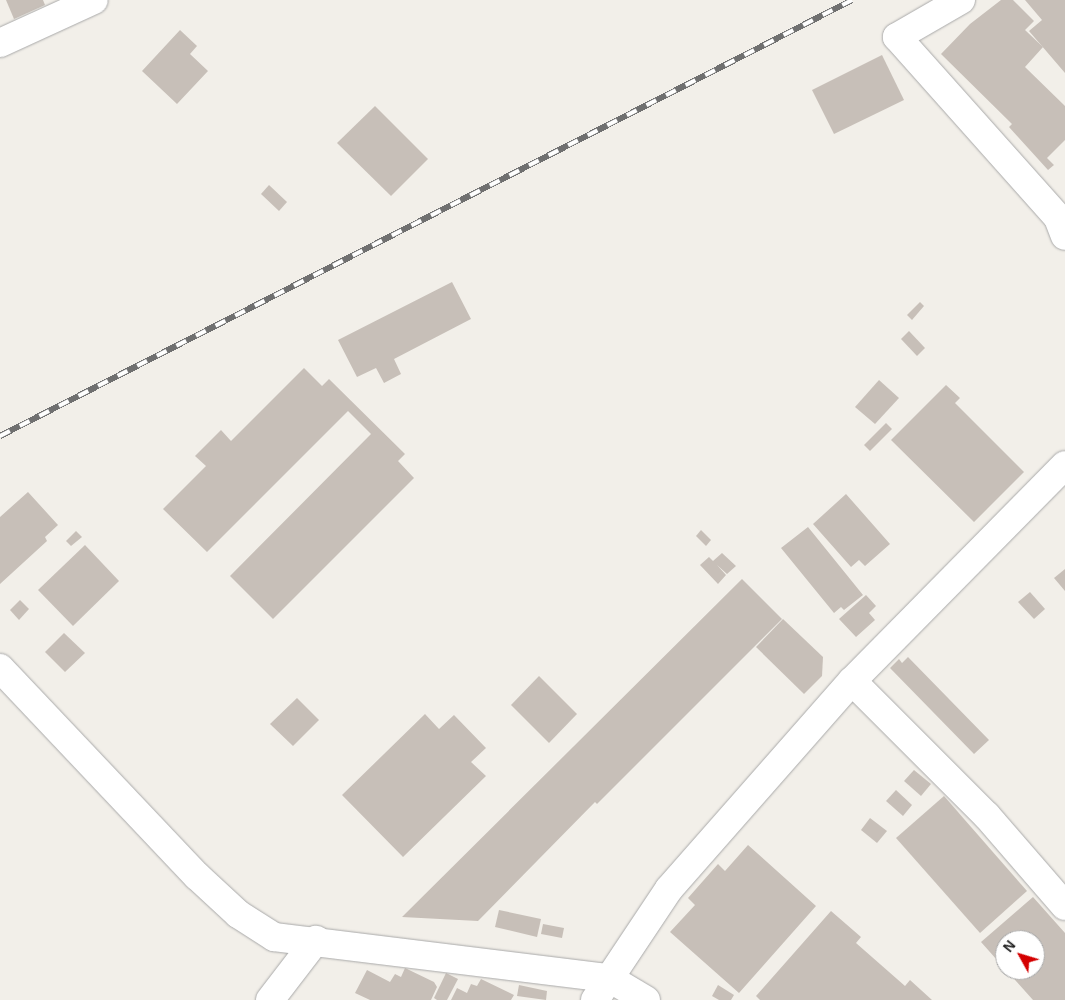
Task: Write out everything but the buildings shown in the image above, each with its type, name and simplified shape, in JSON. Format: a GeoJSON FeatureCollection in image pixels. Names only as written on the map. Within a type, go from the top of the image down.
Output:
{"type":"FeatureCollection","features":[{"type":"Feature","properties":{"kind":"street"},"geometry":{"type":"LineString","coordinates":[[0,43],[94,0]]}},
{"type":"Feature","properties":{"kind":"street"},"geometry":{"type":"LineString","coordinates":[[961,0],[897,37],[1058,218],[1065,236]]}},
{"type":"Feature","properties":{"kind":"street"},"geometry":{"type":"LineString","coordinates":[[602,989],[668,890],[852,681],[1065,465]]}},
{"type":"Feature","properties":{"kind":"street"},"geometry":{"type":"LineString","coordinates":[[0,668],[197,876],[238,914],[274,937],[316,940],[602,989],[646,1000]]}},
{"type":"Feature","properties":{"kind":"street"},"geometry":{"type":"LineString","coordinates":[[852,681],[953,780],[1065,906]]}},
{"type":"Feature","properties":{"kind":"street"},"geometry":{"type":"LineString","coordinates":[[270,1000],[316,940]]}},
{"type":"Feature","properties":{"kind":"railway"},"geometry":{"type":"LineString","coordinates":[[0,436],[852,0]]}}]}
